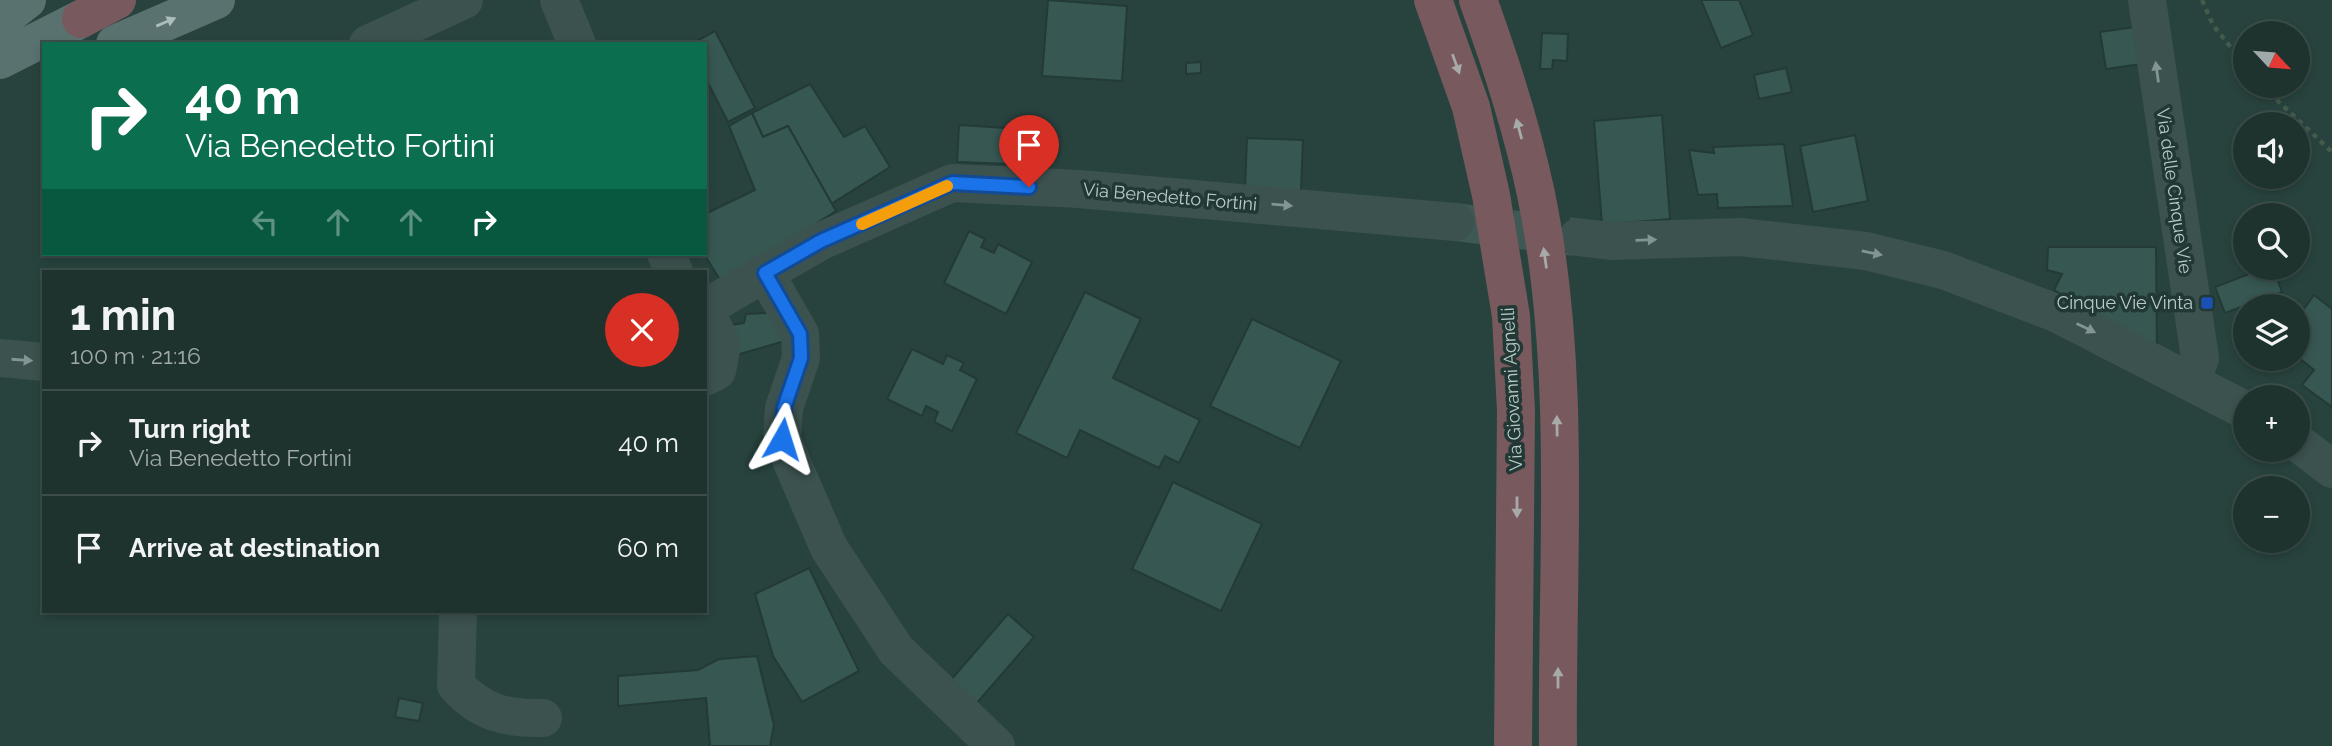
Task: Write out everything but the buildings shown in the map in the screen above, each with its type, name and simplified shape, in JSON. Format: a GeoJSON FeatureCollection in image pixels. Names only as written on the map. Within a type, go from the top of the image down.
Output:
{"type":"FeatureCollection","features":[{"type":"Feature","properties":{"kind":"highway"},"geometry":{"type":"LineString","coordinates":[[81,19],[117,0]]}},
{"type":"Feature","properties":{"kind":"highway","name":"Via Giovanni Agnelli"},"geometry":{"type":"LineString","coordinates":[[1433,0],[1471,107],[1491,195],[1511,317],[1517,411],[1513,746]]}},
{"type":"Feature","properties":{"kind":"highway"},"geometry":{"type":"LineString","coordinates":[[1478,0],[1510,95],[1536,195],[1553,322],[1559,492],[1558,746]]}},
{"type":"Feature","properties":{"kind":"main road"},"geometry":{"type":"LineString","coordinates":[[16,50],[27,0]]}},
{"type":"Feature","properties":{"kind":"main road"},"geometry":{"type":"LineString","coordinates":[[120,42],[216,0]]}},
{"type":"Feature","properties":{"kind":"main road"},"geometry":{"type":"LineString","coordinates":[[16,50],[81,19]]}},
{"type":"Feature","properties":{"kind":"street"},"geometry":{"type":"LineString","coordinates":[[372,42],[464,0]]}},
{"type":"Feature","properties":{"kind":"street"},"geometry":{"type":"LineString","coordinates":[[558,0],[576,42]]}},
{"type":"Feature","properties":{"kind":"street","name":"Via delle Cinque Vie"},"geometry":{"type":"LineString","coordinates":[[2147,0],[2200,358],[2192,381]]}},
{"type":"Feature","properties":{"kind":"street","name":"Via Benedetto Fortini"},"geometry":{"type":"LineString","coordinates":[[707,308],[821,241],[952,183],[1079,189],[1455,222]]}},
{"type":"Feature","properties":{"kind":"street"},"geometry":{"type":"LineString","coordinates":[[1578,237],[1611,241],[1740,237],[1866,251],[1986,285],[2056,313],[2233,404]]}},
{"type":"Feature","properties":{"kind":"street"},"geometry":{"type":"LineString","coordinates":[[765,273],[800,334],[801,358],[784,408],[782,439],[828,548],[897,650],[996,746]]}},
{"type":"Feature","properties":{"kind":"street"},"geometry":{"type":"LineString","coordinates":[[707,313],[722,345],[717,371],[707,376]]}},
{"type":"Feature","properties":{"kind":"street"},"geometry":{"type":"LineString","coordinates":[[0,358],[42,362]]}},
{"type":"Feature","properties":{"kind":"street"},"geometry":{"type":"LineString","coordinates":[[2310,452],[2332,469]]}},
{"type":"Feature","properties":{"kind":"street"},"geometry":{"type":"LineString","coordinates":[[458,613],[456,685],[470,701],[510,719],[543,718]]}},
{"type":"Feature","properties":{"kind":"path"},"geometry":{"type":"LineString","coordinates":[[2202,0],[2213,26],[2233,50]]}},
{"type":"Feature","properties":{"kind":"path"},"geometry":{"type":"LineString","coordinates":[[2275,98],[2332,152]]}},
{"type":"Feature","properties":{"kind":"tunnel"},"geometry":{"type":"LineString","coordinates":[[1455,222],[1575,237]]}},
{"type":"Feature","properties":{"kind":"slow traffic"},"geometry":{"type":"LineString","coordinates":[[862,224],[947,186]]}},
{"type":"Feature","properties":{"kind":"place","name":"Cinque Vie Vinta"},"geometry":{"type":"Point","coordinates":[2207,303]}},
{"type":"Feature","properties":{"kind":"route"},"geometry":{"type":"LineString","coordinates":[[782,439],[784,408],[801,358],[800,334],[765,273],[821,241],[952,183],[1029,187]]}}]}
